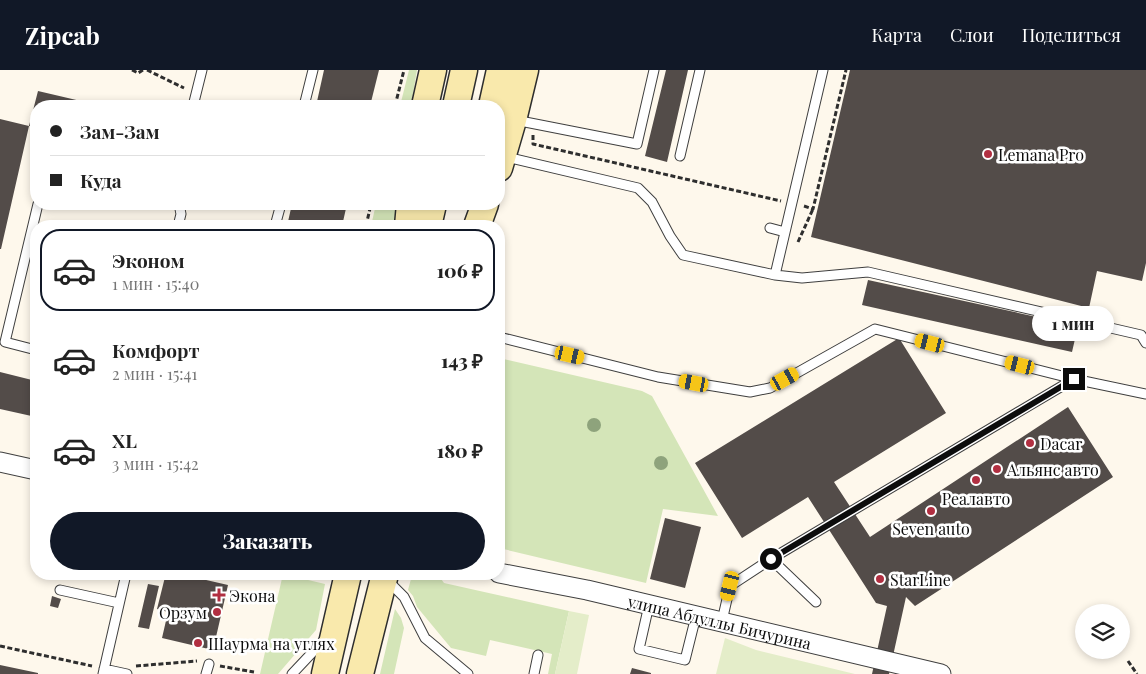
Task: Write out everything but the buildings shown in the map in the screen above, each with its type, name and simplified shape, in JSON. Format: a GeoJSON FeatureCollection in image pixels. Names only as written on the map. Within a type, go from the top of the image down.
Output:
{"type":"FeatureCollection","features":[{"type":"Feature","properties":{"kind":"main road"},"geometry":{"type":"LineString","coordinates":[[426,100],[433,70]]}},
{"type":"Feature","properties":{"kind":"main road"},"geometry":{"type":"LineString","coordinates":[[457,100],[464,70]]}},
{"type":"Feature","properties":{"kind":"main road"},"geometry":{"type":"LineString","coordinates":[[500,70],[501,100]]}},
{"type":"Feature","properties":{"kind":"main road"},"geometry":{"type":"LineString","coordinates":[[505,107],[525,70]]}},
{"type":"Feature","properties":{"kind":"main road"},"geometry":{"type":"LineString","coordinates":[[325,674],[347,580]]}},
{"type":"Feature","properties":{"kind":"main road"},"geometry":{"type":"LineString","coordinates":[[360,674],[383,580]]}},
{"type":"Feature","properties":{"kind":"street"},"geometry":{"type":"LineString","coordinates":[[0,462],[30,469]]}},
{"type":"Feature","properties":{"kind":"street","name":"улица Абдуллы Бичурина"},"geometry":{"type":"LineString","coordinates":[[505,573],[722,621],[941,674]]}},
{"type":"Feature","properties":{"kind":"lane"},"geometry":{"type":"LineString","coordinates":[[194,100],[202,70]]}},
{"type":"Feature","properties":{"kind":"lane"},"geometry":{"type":"LineString","coordinates":[[306,100],[313,70]]}},
{"type":"Feature","properties":{"kind":"lane"},"geometry":{"type":"LineString","coordinates":[[505,114],[637,144],[654,70]]}},
{"type":"Feature","properties":{"kind":"lane"},"geometry":{"type":"LineString","coordinates":[[680,156],[700,70]]}},
{"type":"Feature","properties":{"kind":"lane"},"geometry":{"type":"LineString","coordinates":[[775,275],[824,70]]}},
{"type":"Feature","properties":{"kind":"lane"},"geometry":{"type":"LineString","coordinates":[[505,161],[514,160],[638,188],[652,202],[670,236],[683,255],[775,275],[802,278],[868,272],[1141,335],[1146,343]]}},
{"type":"Feature","properties":{"kind":"lane"},"geometry":{"type":"LineString","coordinates":[[770,228],[785,232]]}},
{"type":"Feature","properties":{"kind":"lane"},"geometry":{"type":"LineString","coordinates":[[30,237],[5,342],[30,348]]}},
{"type":"Feature","properties":{"kind":"lane"},"geometry":{"type":"LineString","coordinates":[[505,339],[658,377],[750,392],[770,388],[876,329],[1074,379],[1146,394]]}},
{"type":"Feature","properties":{"kind":"lane"},"geometry":{"type":"LineString","coordinates":[[722,621],[730,586],[771,559],[1074,379]]}},
{"type":"Feature","properties":{"kind":"lane"},"geometry":{"type":"LineString","coordinates":[[771,559],[816,602]]}},
{"type":"Feature","properties":{"kind":"lane"},"geometry":{"type":"LineString","coordinates":[[125,580],[103,672],[127,674]]}},
{"type":"Feature","properties":{"kind":"lane"},"geometry":{"type":"LineString","coordinates":[[389,580],[404,597],[424,638],[468,674]]}},
{"type":"Feature","properties":{"kind":"lane"},"geometry":{"type":"LineString","coordinates":[[60,590],[119,603]]}},
{"type":"Feature","properties":{"kind":"lane"},"geometry":{"type":"LineString","coordinates":[[649,605],[639,649],[648,652],[685,660],[696,616]]}},
{"type":"Feature","properties":{"kind":"lane"},"geometry":{"type":"LineString","coordinates":[[292,674],[336,626]]}},
{"type":"Feature","properties":{"kind":"lane"},"geometry":{"type":"LineString","coordinates":[[534,674],[538,655]]}},
{"type":"Feature","properties":{"kind":"lane"},"geometry":{"type":"LineString","coordinates":[[206,674],[209,664]]}},
{"type":"Feature","properties":{"kind":"path"},"geometry":{"type":"LineString","coordinates":[[132,70],[138,72],[145,70],[196,94]]}},
{"type":"Feature","properties":{"kind":"path"},"geometry":{"type":"LineString","coordinates":[[396,100],[404,70]]}},
{"type":"Feature","properties":{"kind":"path"},"geometry":{"type":"LineString","coordinates":[[533,144],[814,208],[846,70]]}},
{"type":"Feature","properties":{"kind":"path"},"geometry":{"type":"LineString","coordinates":[[0,646],[103,672],[199,661],[254,672]]}},
{"type":"Feature","properties":{"kind":"path"},"geometry":{"type":"LineString","coordinates":[[1128,661],[1137,674]]}},
{"type":"Feature","properties":{"kind":"green space"},"geometry":{"type":"Polygon","coordinates":[[[409,70],[417,70],[412,100],[402,100],[409,70]]]}},
{"type":"Feature","properties":{"kind":"green space"},"geometry":{"type":"Polygon","coordinates":[[[375,210],[398,210],[397,220],[372,220],[375,210]]]}},
{"type":"Feature","properties":{"kind":"green space"},"geometry":{"type":"Polygon","coordinates":[[[505,359],[642,391],[652,396],[718,516],[663,509],[646,583],[505,549],[505,359]]]}},
{"type":"Feature","properties":{"kind":"green space"},"geometry":{"type":"Polygon","coordinates":[[[282,580],[308,580],[325,584],[316,630],[278,674],[260,674],[282,580]]]}},
{"type":"Feature","properties":{"kind":"green space"},"geometry":{"type":"Polygon","coordinates":[[[411,580],[442,580],[444,583],[569,611],[555,674],[548,674],[552,654],[490,640],[486,656],[451,648],[417,607],[413,596],[408,590],[411,580]]]}},
{"type":"Feature","properties":{"kind":"green space"},"geometry":{"type":"Polygon","coordinates":[[[395,609],[401,618],[404,628],[394,674],[380,674],[395,609]]]}},
{"type":"Feature","properties":{"kind":"green space"},"geometry":{"type":"Polygon","coordinates":[[[569,611],[589,615],[577,674],[555,674],[569,611]]]}},
{"type":"Feature","properties":{"kind":"green space"},"geometry":{"type":"Polygon","coordinates":[[[725,638],[756,650],[855,674],[716,674],[725,638]]]}},
{"type":"Feature","properties":{"kind":"place","name":"Lemana Pro"},"geometry":{"type":"Point","coordinates":[988,154]}},
{"type":"Feature","properties":{"kind":"place","name":"Dacar"},"geometry":{"type":"Point","coordinates":[1030,443]}},
{"type":"Feature","properties":{"kind":"place","name":"Альянс авто"},"geometry":{"type":"Point","coordinates":[997,469]}},
{"type":"Feature","properties":{"kind":"place","name":"Реалавто"},"geometry":{"type":"Point","coordinates":[976,480]}},
{"type":"Feature","properties":{"kind":"place","name":"Seven auto"},"geometry":{"type":"Point","coordinates":[931,511]}},
{"type":"Feature","properties":{"kind":"place","name":"StarLine"},"geometry":{"type":"Point","coordinates":[880,579]}},
{"type":"Feature","properties":{"kind":"place","name":"Экона"},"geometry":{"type":"Point","coordinates":[219,595]}},
{"type":"Feature","properties":{"kind":"place","name":"Орзум"},"geometry":{"type":"Point","coordinates":[217,612]}},
{"type":"Feature","properties":{"kind":"place","name":"Шаурма на углях"},"geometry":{"type":"Point","coordinates":[198,643]}},
{"type":"Feature","properties":{"kind":"route"},"geometry":{"type":"LineString","coordinates":[[771,559],[1074,379]]}}]}
